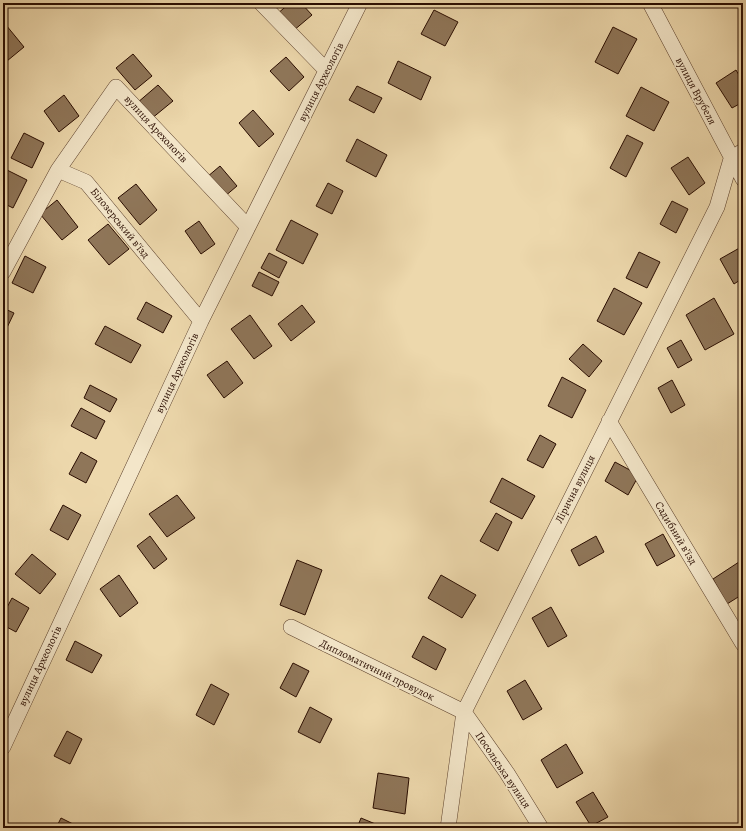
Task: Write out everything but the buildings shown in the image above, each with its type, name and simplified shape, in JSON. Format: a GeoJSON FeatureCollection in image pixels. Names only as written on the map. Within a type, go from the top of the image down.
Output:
{"type":"FeatureCollection","features":[{"type":"Feature","properties":{"kind":"street"},"geometry":{"type":"LineString","coordinates":[[261,3],[326,70]]}},
{"type":"Feature","properties":{"kind":"street","name":"вулиця Археологів"},"geometry":{"type":"LineString","coordinates":[[3,747],[201,321],[360,3]]}},
{"type":"Feature","properties":{"kind":"street","name":"вулиця Врубеля"},"geometry":{"type":"LineString","coordinates":[[650,3],[737,155],[743,179]]}},
{"type":"Feature","properties":{"kind":"street","name":"вулиця Арехологів"},"geometry":{"type":"LineString","coordinates":[[58,170],[116,87],[248,227]]}},
{"type":"Feature","properties":{"kind":"street","name":"Лірична вулиця"},"geometry":{"type":"LineString","coordinates":[[448,828],[464,712],[717,207],[737,155]]}},
{"type":"Feature","properties":{"kind":"street"},"geometry":{"type":"LineString","coordinates":[[3,272],[58,170]]}},
{"type":"Feature","properties":{"kind":"street","name":"Білозерський в'їзд"},"geometry":{"type":"LineString","coordinates":[[58,170],[86,182],[201,321]]}},
{"type":"Feature","properties":{"kind":"street","name":"Садибний в’їзд"},"geometry":{"type":"LineString","coordinates":[[610,421],[743,644]]}},
{"type":"Feature","properties":{"kind":"street","name":"Дипломатичний провулок"},"geometry":{"type":"LineString","coordinates":[[291,627],[464,712]]}},
{"type":"Feature","properties":{"kind":"street","name":"Посольська вулиця"},"geometry":{"type":"LineString","coordinates":[[464,712],[507,773],[541,828]]}}]}
